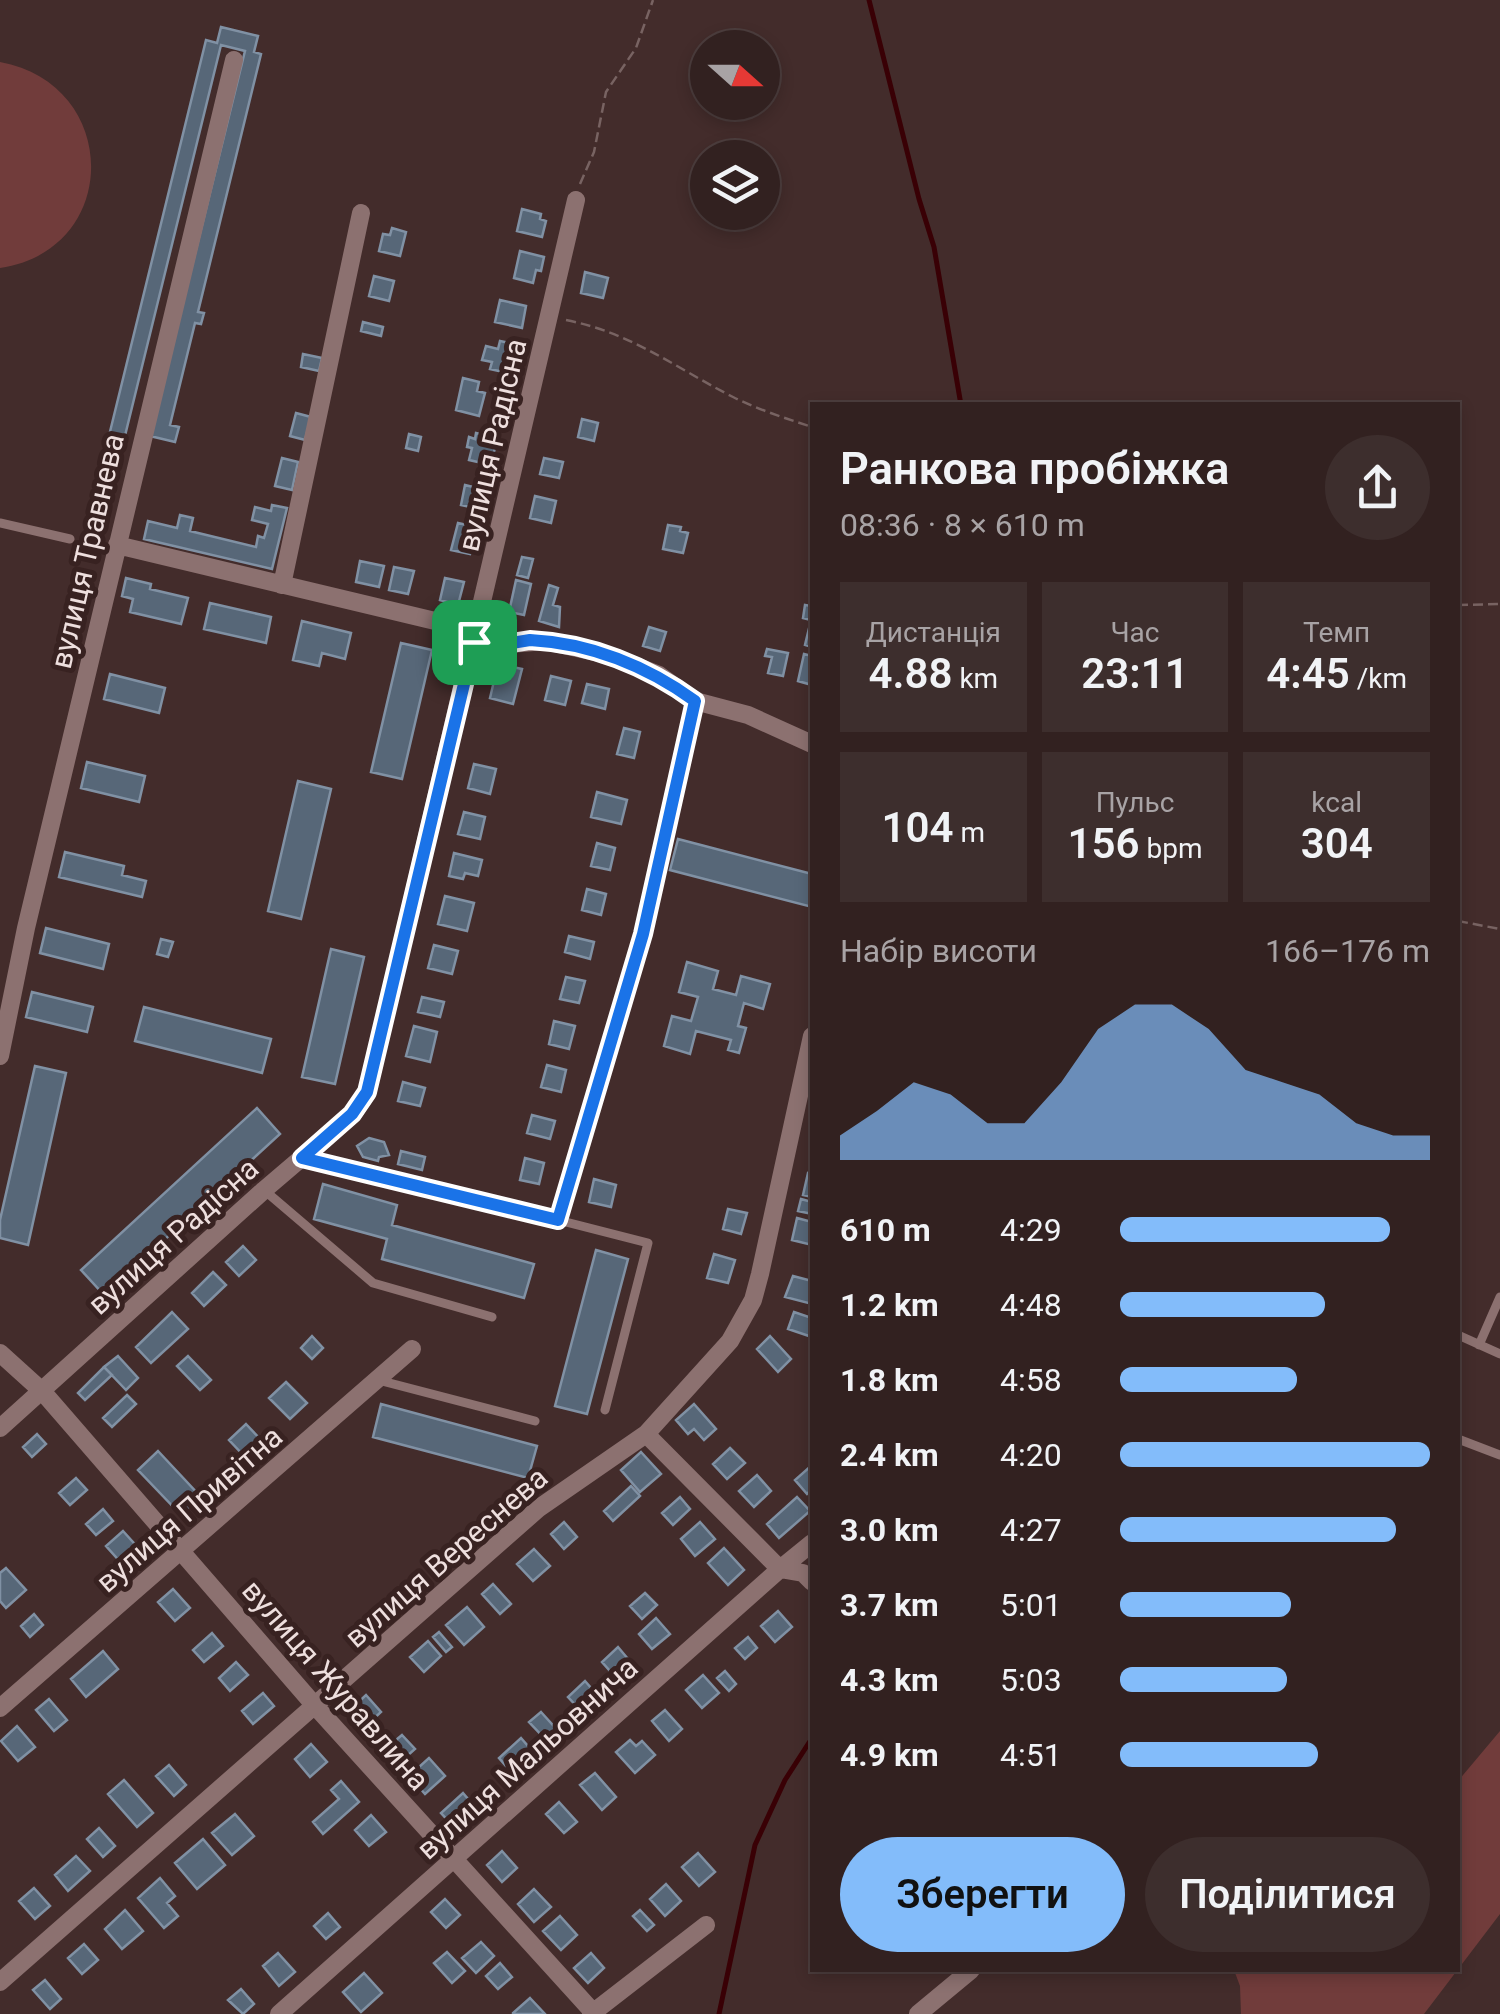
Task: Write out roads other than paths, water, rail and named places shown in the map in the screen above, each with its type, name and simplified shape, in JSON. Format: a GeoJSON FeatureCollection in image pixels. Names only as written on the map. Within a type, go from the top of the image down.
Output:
{"type":"FeatureCollection","features":[{"type":"Feature","properties":{"kind":"street","name":"вулиця Травнева"},"geometry":{"type":"LineString","coordinates":[[0,1056],[26,928],[234,60]]}},
{"type":"Feature","properties":{"kind":"street","name":"вулиця Радісна"},"geometry":{"type":"LineString","coordinates":[[0,1428],[352,1114],[367,1092],[576,200]]}},
{"type":"Feature","properties":{"kind":"street"},"geometry":{"type":"LineString","coordinates":[[282,584],[361,213]]}},
{"type":"Feature","properties":{"kind":"street"},"geometry":{"type":"LineString","coordinates":[[116,546],[282,584],[500,645],[545,641],[604,654],[659,675],[695,701],[748,715],[810,743]]}},
{"type":"Feature","properties":{"kind":"street"},"geometry":{"type":"LineString","coordinates":[[302,1158],[558,1220],[643,934],[695,701]]}},
{"type":"Feature","properties":{"kind":"street","name":"вулиця Вереснева"},"geometry":{"type":"LineString","coordinates":[[0,1982],[539,1508],[646,1434],[730,1340],[753,1300],[810,1045]]}},
{"type":"Feature","properties":{"kind":"street","name":"вулиця Привітна"},"geometry":{"type":"LineString","coordinates":[[0,1708],[412,1349]]}},
{"type":"Feature","properties":{"kind":"street"},"geometry":{"type":"LineString","coordinates":[[0,1353],[42,1391]]}},
{"type":"Feature","properties":{"kind":"street","name":"вулиця Журавлина"},"geometry":{"type":"LineString","coordinates":[[42,1391],[316,1707],[592,2013]]}},
{"type":"Feature","properties":{"kind":"street"},"geometry":{"type":"LineString","coordinates":[[646,1434],[780,1568],[803,1573],[810,1580]]}},
{"type":"Feature","properties":{"kind":"street","name":"вулиця Мальовнича"},"geometry":{"type":"LineString","coordinates":[[278,2014],[810,1546]]}},
{"type":"Feature","properties":{"kind":"street"},"geometry":{"type":"LineString","coordinates":[[592,2013],[706,1925]]}},
{"type":"Feature","properties":{"kind":"street"},"geometry":{"type":"LineString","coordinates":[[918,2014],[969,1972]]}},
{"type":"Feature","properties":{"kind":"lane"},"geometry":{"type":"LineString","coordinates":[[0,523],[70,539]]}},
{"type":"Feature","properties":{"kind":"lane"},"geometry":{"type":"LineString","coordinates":[[264,1190],[373,1283],[492,1316]]}},
{"type":"Feature","properties":{"kind":"lane"},"geometry":{"type":"LineString","coordinates":[[558,1220],[648,1243],[605,1410]]}},
{"type":"Feature","properties":{"kind":"lane"},"geometry":{"type":"LineString","coordinates":[[1479,1345],[1500,1297]]}},
{"type":"Feature","properties":{"kind":"lane"},"geometry":{"type":"LineString","coordinates":[[1460,1336],[1500,1354]]}},
{"type":"Feature","properties":{"kind":"lane"},"geometry":{"type":"LineString","coordinates":[[378,1380],[534,1421]]}},
{"type":"Feature","properties":{"kind":"lane"},"geometry":{"type":"LineString","coordinates":[[1460,1441],[1500,1455]]}},
{"type":"Feature","properties":{"kind":"waterway"},"geometry":{"type":"LineString","coordinates":[[869,0],[934,247],[960,402]]}},
{"type":"Feature","properties":{"kind":"waterway"},"geometry":{"type":"LineString","coordinates":[[719,2014],[755,1845],[785,1780],[810,1741]]}}]}
